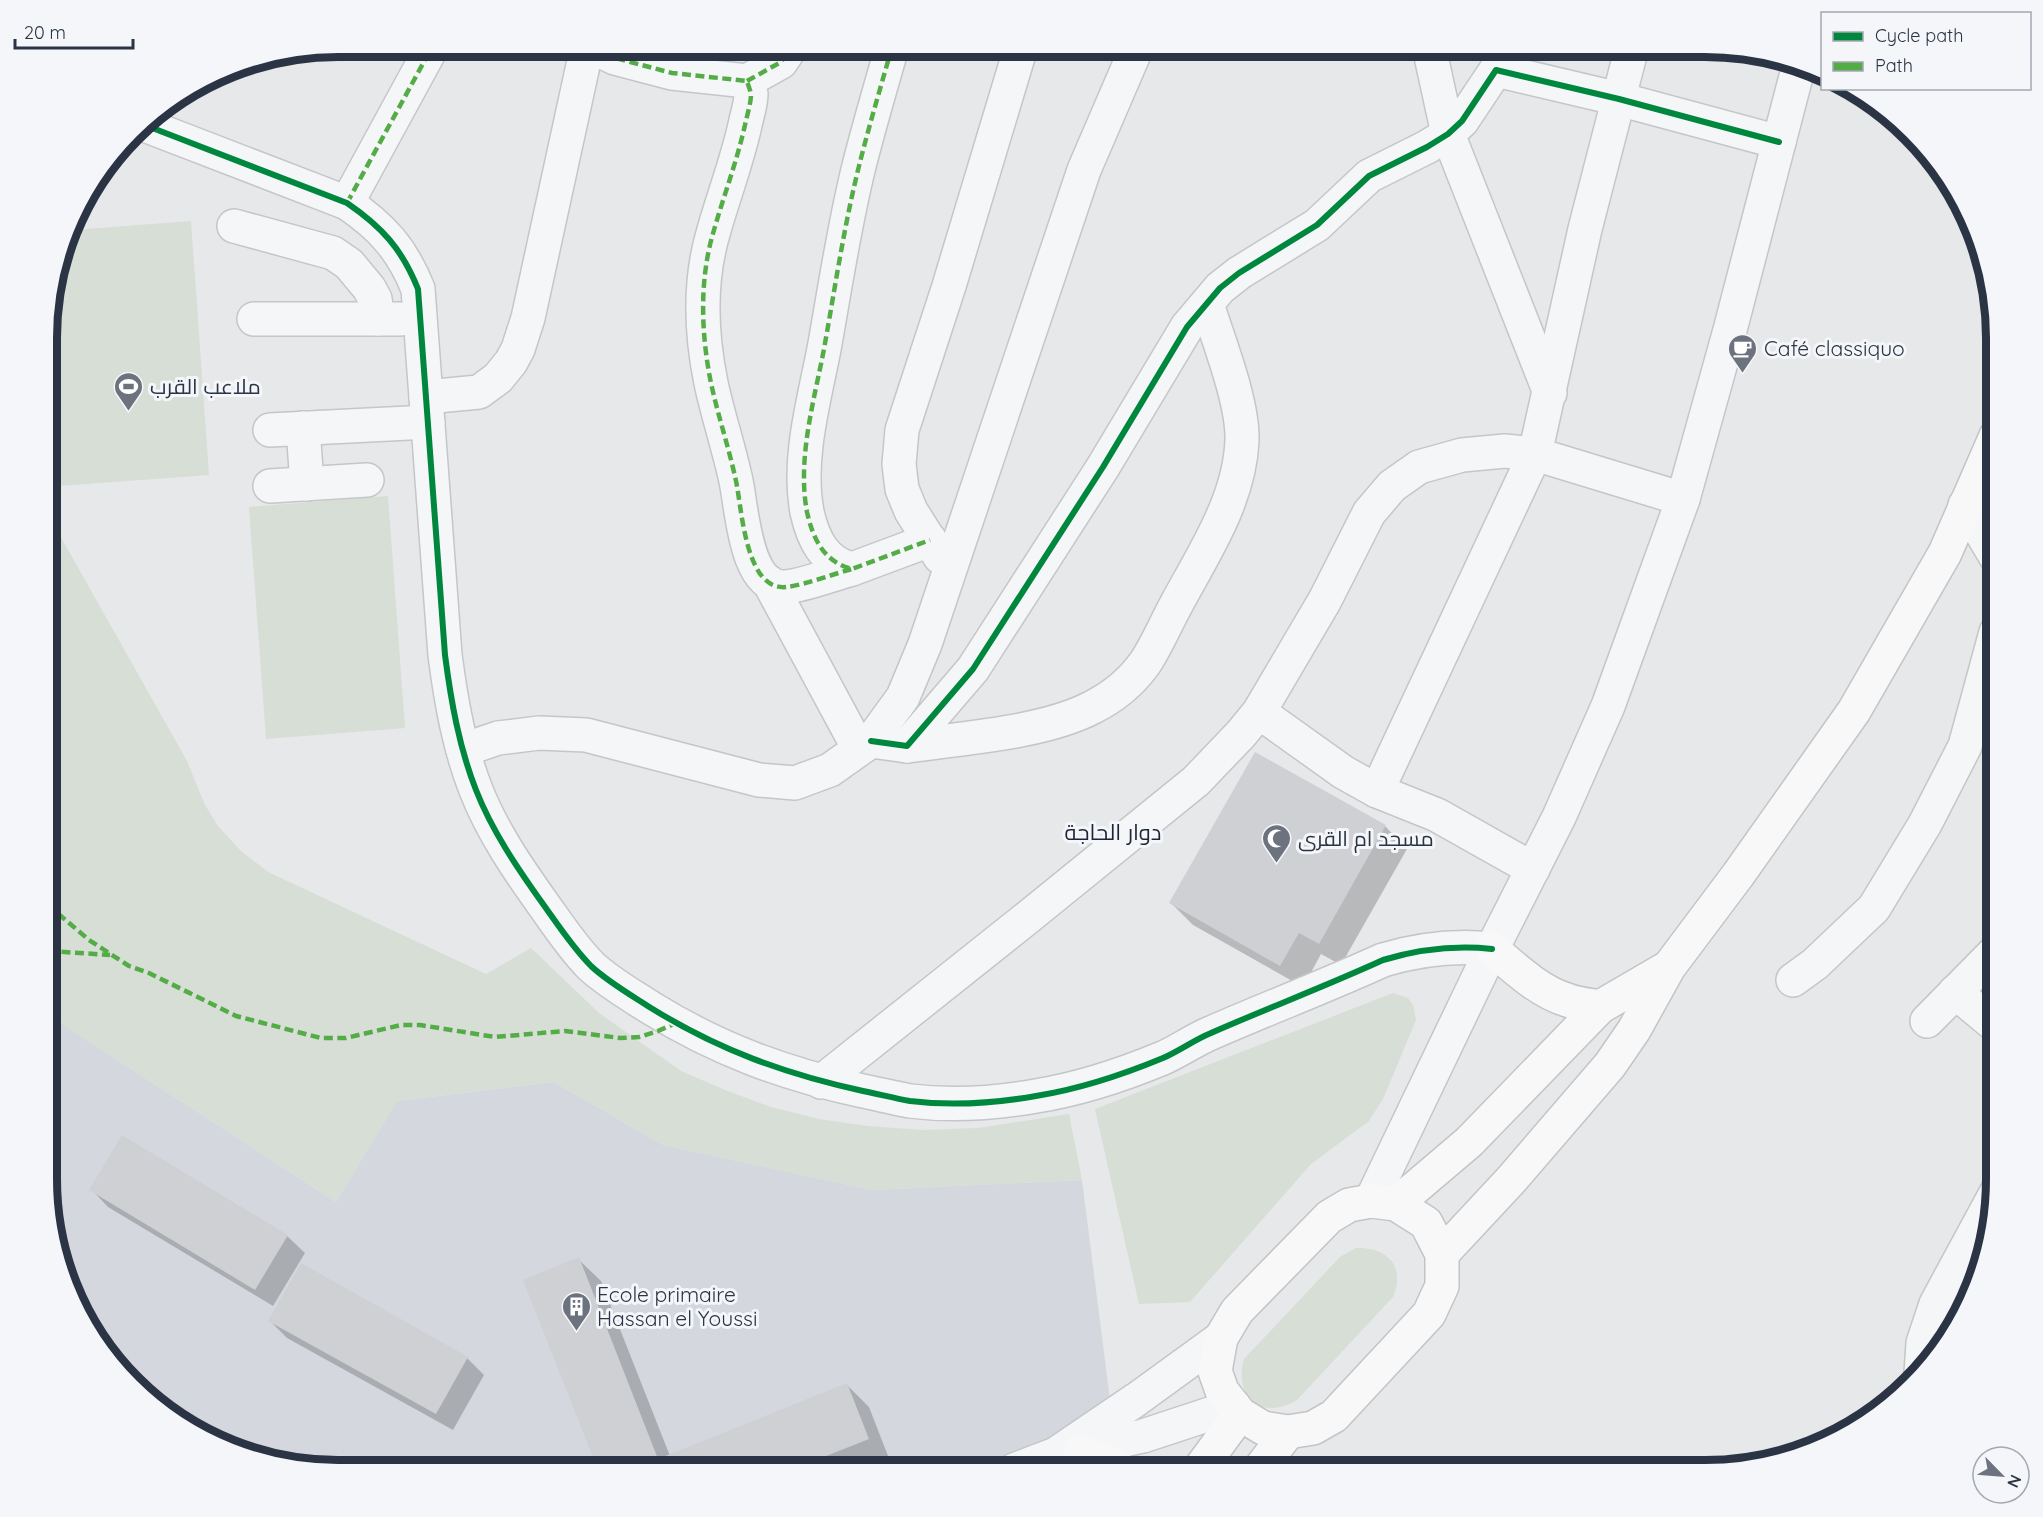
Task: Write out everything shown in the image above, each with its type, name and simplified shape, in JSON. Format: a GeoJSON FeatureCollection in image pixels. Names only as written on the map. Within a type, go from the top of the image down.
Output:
{"type":"FeatureCollection","features":[{"type":"Feature","properties":{"kind":"main road"},"geometry":{"type":"LineString","coordinates":[[1442,1254],[1511,1180],[1610,1065],[1634,1030],[1669,968],[1854,711],[1945,553],[1986,458]]}},
{"type":"Feature","properties":{"kind":"main road"},"geometry":{"type":"LineString","coordinates":[[1492,948],[1524,976],[1546,991],[1566,1000],[1600,1007]]}},
{"type":"Feature","properties":{"kind":"main road"},"geometry":{"type":"LineString","coordinates":[[1384,1203],[1469,1142],[1600,1007],[1669,968]]}},
{"type":"Feature","properties":{"kind":"main road"},"geometry":{"type":"LineString","coordinates":[[1384,1203],[1426,1223],[1442,1254],[1442,1286],[1429,1314],[1334,1416],[1313,1428],[1288,1432],[1263,1428],[1237,1410],[1222,1391],[1215,1371],[1221,1338],[1237,1311],[1329,1217],[1349,1206],[1384,1203]]}},
{"type":"Feature","properties":{"kind":"main road"},"geometry":{"type":"LineString","coordinates":[[1205,1460],[1237,1410]]}},
{"type":"Feature","properties":{"kind":"main road"},"geometry":{"type":"LineString","coordinates":[[1267,1460],[1288,1432]]}},
{"type":"Feature","properties":{"kind":"main road"},"geometry":{"type":"LineString","coordinates":[[1068,1452],[1103,1460]]}},
{"type":"Feature","properties":{"kind":"street"},"geometry":{"type":"LineString","coordinates":[[347,203],[426,57]]}},
{"type":"Feature","properties":{"kind":"street"},"geometry":{"type":"LineString","coordinates":[[270,430],[303,428],[427,409],[479,392],[498,378],[518,349],[528,318],[587,57]]}},
{"type":"Feature","properties":{"kind":"street"},"geometry":{"type":"LineString","coordinates":[[613,57],[663,71],[747,81],[781,62],[784,57]]}},
{"type":"Feature","properties":{"kind":"street"},"geometry":{"type":"LineString","coordinates":[[852,569],[841,566],[820,549],[811,528],[805,484],[806,451],[859,167],[889,57]]}},
{"type":"Feature","properties":{"kind":"street"},"geometry":{"type":"LineString","coordinates":[[949,572],[911,511],[902,489],[899,464],[902,430],[949,286],[1018,57]]}},
{"type":"Feature","properties":{"kind":"street"},"geometry":{"type":"LineString","coordinates":[[463,750],[498,738],[538,733],[586,735],[759,780],[795,783],[830,770],[865,745],[903,697],[925,644],[1084,170],[1133,57]]}},
{"type":"Feature","properties":{"kind":"street"},"geometry":{"type":"LineString","coordinates":[[1431,57],[1448,134],[1550,393]]}},
{"type":"Feature","properties":{"kind":"street"},"geometry":{"type":"LineString","coordinates":[[1377,791],[1535,454],[1585,229],[1630,57]]}},
{"type":"Feature","properties":{"kind":"street"},"geometry":{"type":"LineString","coordinates":[[907,746],[973,669],[1104,467],[1187,327],[1220,288],[1239,273],[1317,225],[1369,176],[1448,134],[1462,121],[1499,58],[1619,99],[1779,142]]}},
{"type":"Feature","properties":{"kind":"street"},"geometry":{"type":"LineString","coordinates":[[1384,1203],[1492,948],[1559,817],[1608,706],[1683,499],[1730,330],[1797,72]]}},
{"type":"Feature","properties":{"kind":"street"},"geometry":{"type":"LineString","coordinates":[[747,81],[751,92],[750,101],[738,153],[713,232],[706,263],[705,348],[711,384],[736,480],[747,543],[755,567],[769,582],[865,745]]}},
{"type":"Feature","properties":{"kind":"street"},"geometry":{"type":"LineString","coordinates":[[152,128],[347,203],[369,218],[401,252],[418,289],[445,656],[450,696],[476,792],[525,879],[557,924],[592,966],[633,997],[721,1046],[770,1066],[821,1082],[910,1101],[963,1103],[1036,1096],[1078,1088],[1122,1074],[1166,1057],[1207,1035],[1383,960],[1437,948],[1465,946],[1492,948]]}},
{"type":"Feature","properties":{"kind":"street"},"geometry":{"type":"LineString","coordinates":[[234,226],[333,253],[349,264],[366,282],[375,299],[378,319]]}},
{"type":"Feature","properties":{"kind":"street"},"geometry":{"type":"LineString","coordinates":[[865,745],[907,746],[1062,720],[1094,707],[1125,686],[1145,663],[1219,525],[1237,474],[1242,439],[1239,410],[1207,304]]}},
{"type":"Feature","properties":{"kind":"street"},"geometry":{"type":"LineString","coordinates":[[254,319],[420,319]]}},
{"type":"Feature","properties":{"kind":"street"},"geometry":{"type":"LineString","coordinates":[[303,428],[307,484]]}},
{"type":"Feature","properties":{"kind":"street"},"geometry":{"type":"LineString","coordinates":[[821,1082],[1196,781],[1259,712],[1325,600],[1369,513],[1392,486],[1419,467],[1462,455],[1505,451],[1535,454],[1683,499]]}},
{"type":"Feature","properties":{"kind":"street"},"geometry":{"type":"LineString","coordinates":[[270,486],[367,480]]}},
{"type":"Feature","properties":{"kind":"street"},"geometry":{"type":"LineString","coordinates":[[1965,505],[1986,540]]}},
{"type":"Feature","properties":{"kind":"street"},"geometry":{"type":"LineString","coordinates":[[769,582],[785,587],[852,569],[930,540]]}},
{"type":"Feature","properties":{"kind":"street"},"geometry":{"type":"LineString","coordinates":[[1793,980],[1815,964],[1874,908],[1925,824],[1965,746],[1986,669]]}},
{"type":"Feature","properties":{"kind":"street"},"geometry":{"type":"LineString","coordinates":[[1259,712],[1343,772],[1377,791],[1437,816],[1533,869]]}},
{"type":"Feature","properties":{"kind":"street"},"geometry":{"type":"LineString","coordinates":[[1927,1021],[1986,961]]}},
{"type":"Feature","properties":{"kind":"street"},"geometry":{"type":"LineString","coordinates":[[1955,992],[1986,1018]]}},
{"type":"Feature","properties":{"kind":"street"},"geometry":{"type":"LineString","coordinates":[[1923,1356],[1923,1343],[1936,1304],[1984,1215]]}},
{"type":"Feature","properties":{"kind":"street"},"geometry":{"type":"LineString","coordinates":[[1068,1452],[1221,1338]]}},
{"type":"Feature","properties":{"kind":"street"},"geometry":{"type":"LineString","coordinates":[[1044,1460],[1237,1410]]}},
{"type":"Feature","properties":{"kind":"shaded area","name":"ملاعب القرب"},"geometry":{"type":"Polygon","coordinates":[[[191,221],[209,475],[59,486],[57,338],[59,301],[78,230],[191,221]]]}},
{"type":"Feature","properties":{"kind":"shaded area"},"geometry":{"type":"Polygon","coordinates":[[[388,496],[405,728],[266,739],[249,507],[388,496]]]}},
{"type":"Feature","properties":{"kind":"shaded area"},"geometry":{"type":"Polygon","coordinates":[[[57,530],[187,761],[205,805],[218,826],[241,851],[268,872],[486,974],[531,948],[599,1013],[681,1071],[771,1107],[819,1119],[867,1126],[923,1130],[978,1128],[1069,1114],[1082,1180],[872,1190],[663,1145],[554,1082],[397,1101],[336,1202],[57,1021],[57,530]]]}},
{"type":"Feature","properties":{"kind":"shaded area"},"geometry":{"type":"Polygon","coordinates":[[[1393,993],[1408,998],[1413,1005],[1416,1020],[1383,1099],[1369,1121],[1311,1164],[1190,1302],[1139,1304],[1095,1109],[1393,993]]]}},
{"type":"Feature","properties":{"kind":"shaded area"},"geometry":{"type":"Polygon","coordinates":[[[57,1021],[336,1202],[397,1101],[554,1082],[663,1145],[872,1190],[1082,1180],[1118,1460],[338,1460],[301,1458],[230,1439],[182,1413],[139,1378],[104,1335],[86,1304],[72,1270],[59,1216],[57,1021]]]}},
{"type":"Feature","properties":{"kind":"shaded area"},"geometry":{"type":"Polygon","coordinates":[[[1356,1248],[1377,1251],[1391,1260],[1397,1276],[1393,1297],[1297,1400],[1285,1406],[1273,1408],[1262,1407],[1254,1402],[1247,1395],[1243,1385],[1244,1359],[1340,1257],[1356,1248]]]}},
{"type":"Feature","properties":{"kind":"building","name":"مسجد ام القرى"},"geometry":{"type":"Polygon","coordinates":[[[1255,752],[1386,825],[1319,944],[1299,933],[1280,966],[1169,903],[1255,752]]]}},
{"type":"Feature","properties":{"kind":"building"},"geometry":{"type":"Polygon","coordinates":[[[122,1135],[288,1235],[255,1290],[89,1190],[122,1135]]]}},
{"type":"Feature","properties":{"kind":"building","name":"Ecole primaire Hassan el Youssi"},"geometry":{"type":"Polygon","coordinates":[[[579,1257],[658,1459],[847,1383],[869,1439],[816,1460],[594,1460],[523,1280],[579,1257]]]}},
{"type":"Feature","properties":{"kind":"building"},"geometry":{"type":"Polygon","coordinates":[[[301,1263],[468,1357],[436,1414],[268,1321],[301,1263]]]}},
{"type":"Feature","properties":{"kind":"marked path"},"geometry":{"type":"LineString","coordinates":[[347,203],[427,57]]}},
{"type":"Feature","properties":{"kind":"marked path"},"geometry":{"type":"LineString","coordinates":[[613,57],[672,73],[747,81],[751,94],[750,106],[714,230],[706,268],[703,306],[705,345],[711,383],[736,481],[748,546],[762,576],[772,585],[786,587],[852,569]]}},
{"type":"Feature","properties":{"kind":"marked path"},"geometry":{"type":"LineString","coordinates":[[747,81],[781,62],[784,57]]}},
{"type":"Feature","properties":{"kind":"marked path"},"geometry":{"type":"LineString","coordinates":[[889,57],[859,166],[844,234],[808,430],[804,492],[807,512],[816,540],[827,555],[842,566],[852,569],[930,540]]}},
{"type":"Feature","properties":{"kind":"marked path"},"geometry":{"type":"LineString","coordinates":[[57,913],[89,940],[129,966],[149,973],[236,1016],[321,1038],[346,1038],[401,1025],[420,1025],[495,1037],[565,1031],[620,1038],[639,1037],[676,1023]]}},
{"type":"Feature","properties":{"kind":"marked path"},"geometry":{"type":"LineString","coordinates":[[57,952],[110,955]]}},
{"type":"Feature","properties":{"kind":"cycle path"},"geometry":{"type":"LineString","coordinates":[[871,741],[907,746],[973,669],[1103,467],[1187,327],[1220,288],[1239,273],[1317,225],[1369,176],[1448,134],[1462,121],[1496,70],[1619,99],[1779,142]]}},
{"type":"Feature","properties":{"kind":"cycle path"},"geometry":{"type":"LineString","coordinates":[[152,128],[347,203],[381,230],[405,262],[418,289],[445,655],[456,724],[470,774],[482,805],[506,849],[572,944],[598,972],[651,1008],[727,1048],[807,1077],[910,1101],[989,1102],[1069,1090],[1132,1070],[1169,1055],[1211,1033],[1383,960],[1437,949],[1464,947],[1492,949]]}},
{"type":"Feature","properties":{"kind":"place","name":"Café classiquo"},"geometry":{"type":"Point","coordinates":[1743,374]}},
{"type":"Feature","properties":{"kind":"place","name":"ملاعب القرب"},"geometry":{"type":"Point","coordinates":[129,412]}},
{"type":"Feature","properties":{"kind":"place","name":"مسجد ام القرى"},"geometry":{"type":"Point","coordinates":[1277,864]}},
{"type":"Feature","properties":{"kind":"place","name":"Ecole primaire Hassan el Youssi"},"geometry":{"type":"Point","coordinates":[576,1332]}},
{"type":"Feature","properties":{"kind":"district","name":"دوار الحاجة"},"geometry":{"type":"Point","coordinates":[1113,832]}}]}
